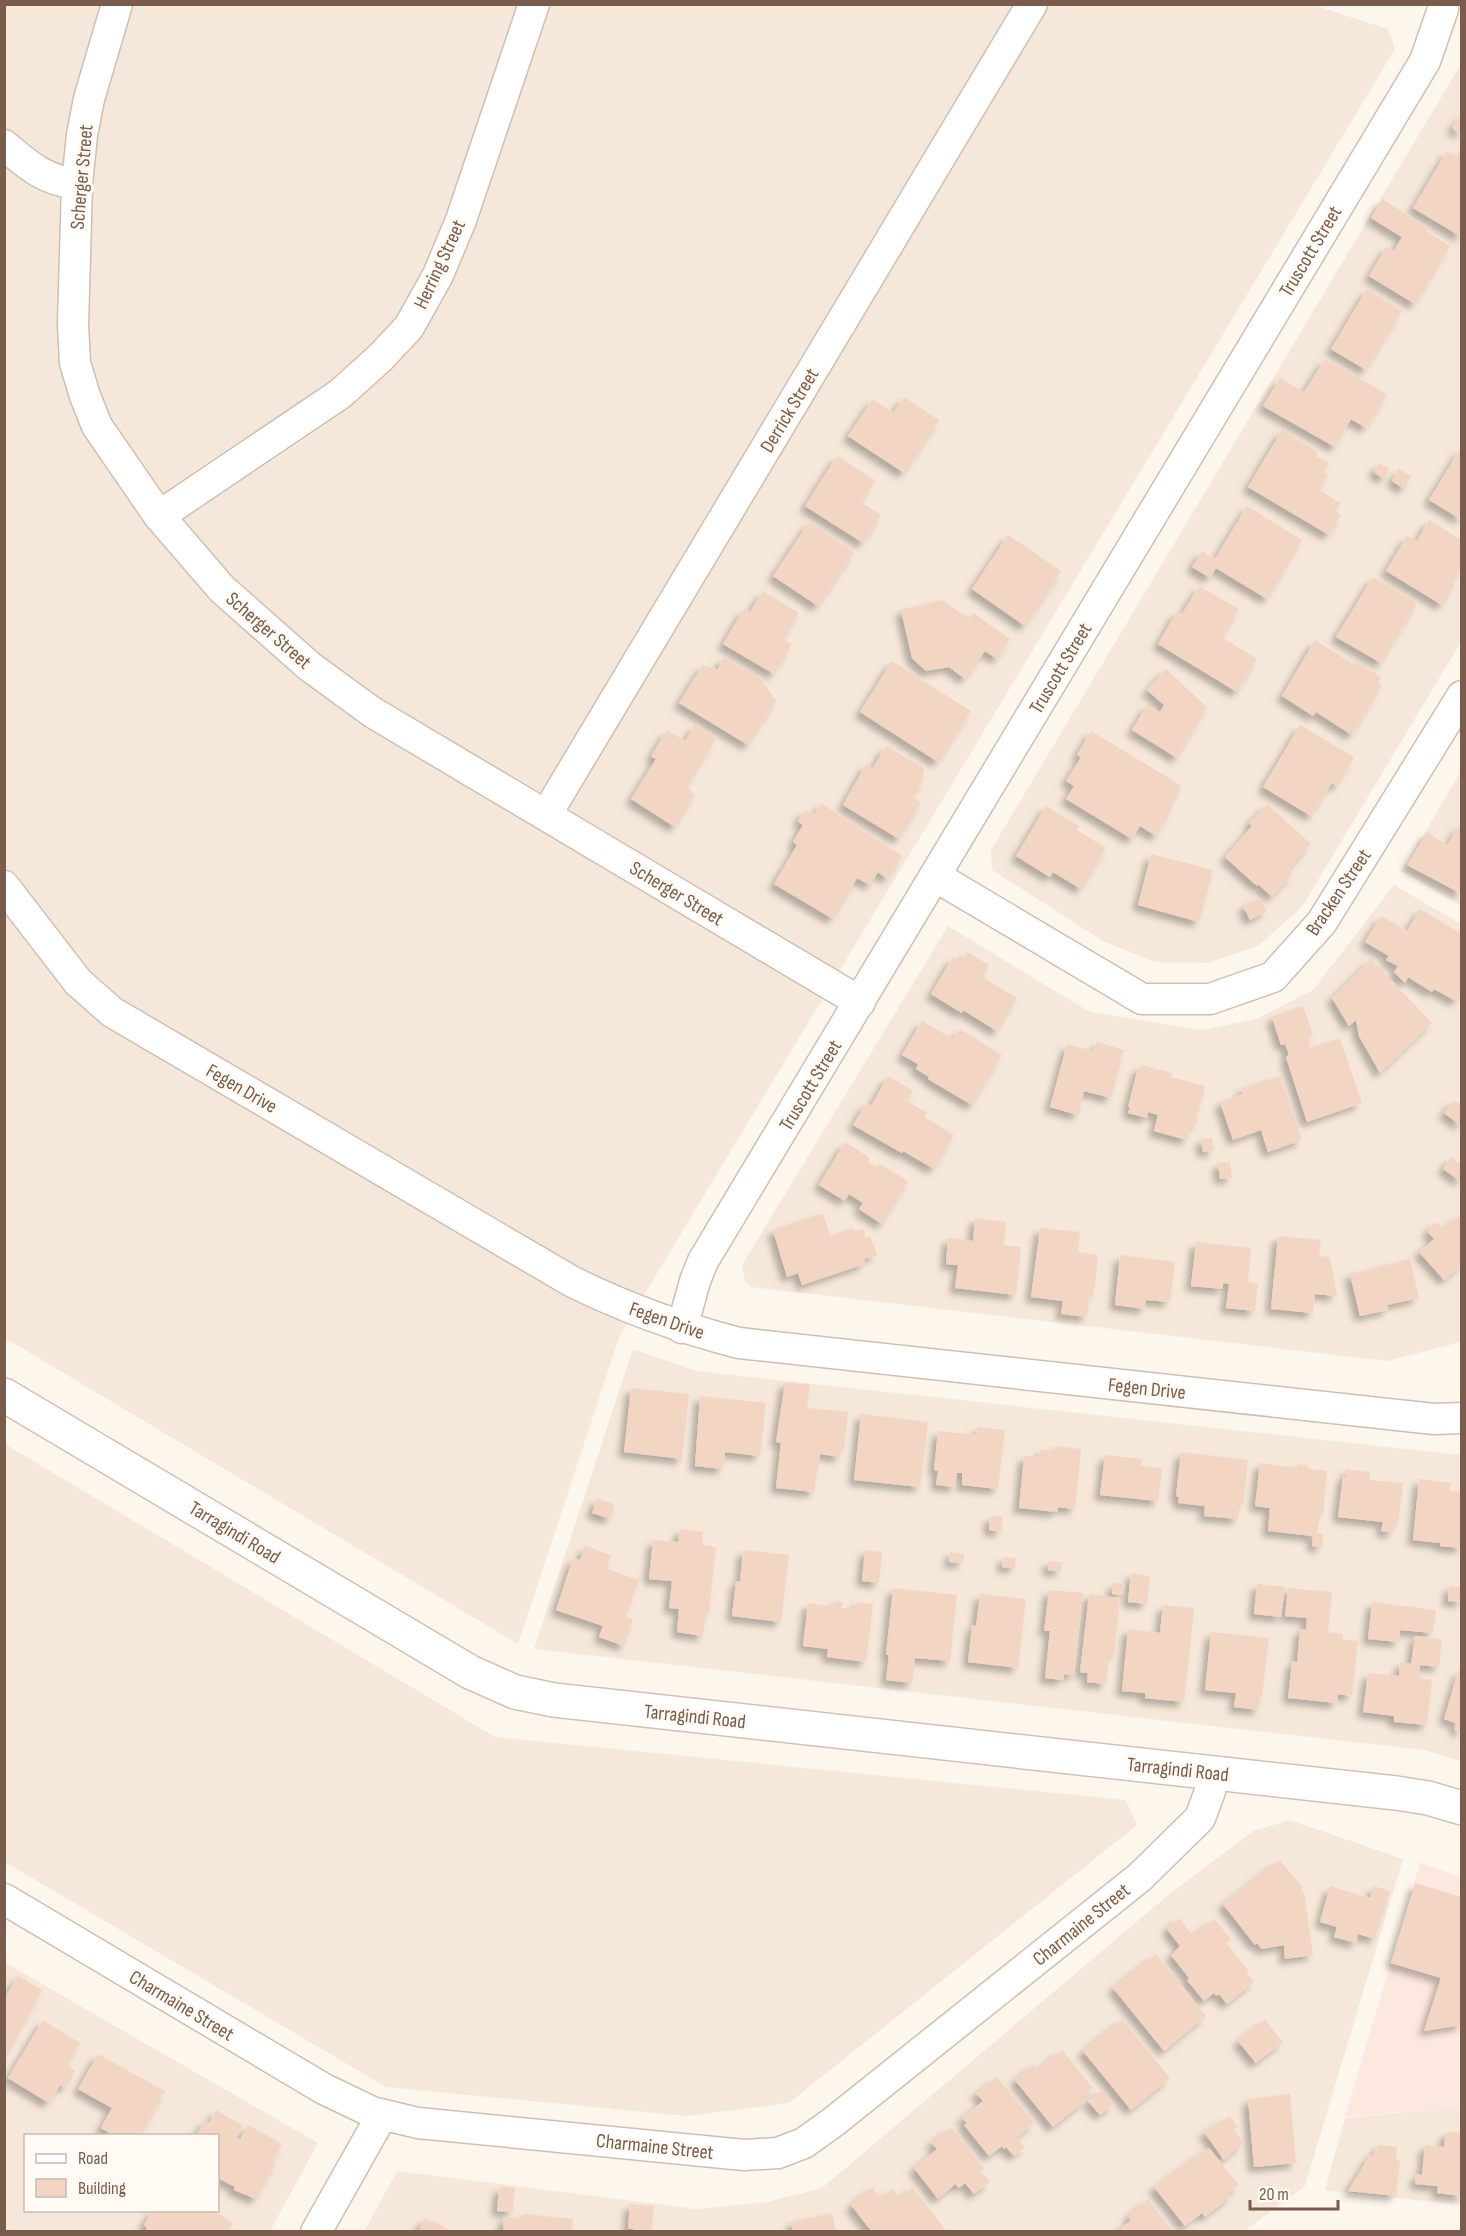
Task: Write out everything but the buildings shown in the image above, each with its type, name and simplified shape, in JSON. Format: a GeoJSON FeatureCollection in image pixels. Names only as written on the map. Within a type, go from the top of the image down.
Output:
{"type":"FeatureCollection","features":[{"type":"Feature","properties":{"kind":"street","name":"Scherger Street"},"geometry":{"type":"LineString","coordinates":[[117,4],[89,99],[82,135],[77,184],[73,325],[75,363],[97,426],[159,516],[222,589],[309,666],[372,712],[860,1002]]}},
{"type":"Feature","properties":{"kind":"street","name":"Herring Street"},"geometry":{"type":"LineString","coordinates":[[159,516],[340,394],[381,357],[409,327],[438,275],[460,220],[534,4]]}},
{"type":"Feature","properties":{"kind":"street","name":"Derrick Street"},"geometry":{"type":"LineString","coordinates":[[546,815],[1032,4]]}},
{"type":"Feature","properties":{"kind":"street","name":"Truscott Street"},"geometry":{"type":"LineString","coordinates":[[682,1328],[694,1281],[704,1261],[1425,61],[1444,10]]}},
{"type":"Feature","properties":{"kind":"street"},"geometry":{"type":"LineString","coordinates":[[4,145],[30,167],[45,176],[77,184]]}},
{"type":"Feature","properties":{"kind":"street","name":"Bracken Street"},"geometry":{"type":"LineString","coordinates":[[935,876],[1142,999],[1210,999],[1273,977],[1322,922],[1461,696]]}},
{"type":"Feature","properties":{"kind":"street","name":"Fegen Drive"},"geometry":{"type":"LineString","coordinates":[[4,886],[78,982],[112,1012],[571,1281],[605,1298],[682,1328],[751,1344],[1422,1418],[1461,1418]]}},
{"type":"Feature","properties":{"kind":"street","name":"Tarragindi Road"},"geometry":{"type":"LineString","coordinates":[[4,1395],[470,1672],[515,1692],[554,1700],[1396,1792],[1428,1798],[1461,1808]]}},
{"type":"Feature","properties":{"kind":"street","name":"Charmaine Street"},"geometry":{"type":"LineString","coordinates":[[4,1899],[324,2089],[352,2104],[382,2115],[418,2123],[744,2155],[778,2153],[804,2143],[832,2123],[1140,1877],[1200,1818],[1210,1791],[1212,1773]]}},
{"type":"Feature","properties":{"kind":"street"},"geometry":{"type":"LineString","coordinates":[[316,2232],[382,2115]]}},
{"type":"Feature","properties":{"kind":"shaded area"},"geometry":{"type":"Polygon","coordinates":[[[1310,4],[1388,29],[1395,49],[620,1335],[518,1644],[5,1338],[5,5],[1310,4]]]}},
{"type":"Feature","properties":{"kind":"shaded area"},"geometry":{"type":"Polygon","coordinates":[[[1461,67],[1461,642],[1302,907],[1258,946],[1208,963],[1154,962],[1103,941],[992,870],[991,850],[1461,67]]]}},
{"type":"Feature","properties":{"kind":"shaded area"},"geometry":{"type":"Polygon","coordinates":[[[1461,771],[1461,906],[1402,871],[1461,771]]]}},
{"type":"Feature","properties":{"kind":"shaded area"},"geometry":{"type":"Polygon","coordinates":[[[1394,885],[1461,924],[1461,1342],[1387,1361],[751,1287],[745,1280],[742,1265],[948,926],[1090,1012],[1201,1030],[1256,1019],[1313,990],[1394,885]]]}},
{"type":"Feature","properties":{"kind":"shaded area"},"geometry":{"type":"Polygon","coordinates":[[[633,1349],[696,1371],[1461,1455],[1461,1761],[1424,1750],[534,1649],[633,1349]]]}},
{"type":"Feature","properties":{"kind":"shaded area"},"geometry":{"type":"Polygon","coordinates":[[[5,1444],[495,1737],[1126,1800],[1137,1825],[789,2103],[686,2116],[386,2087],[5,1862],[5,1444]]]}},
{"type":"Feature","properties":{"kind":"shaded area"},"geometry":{"type":"Polygon","coordinates":[[[1290,1820],[1403,1859],[1305,2186],[1244,2231],[364,2232],[397,2171],[696,2209],[766,2202],[822,2188],[1167,1896],[1253,1831],[1290,1820]]]}},
{"type":"Feature","properties":{"kind":"shaded area"},"geometry":{"type":"Polygon","coordinates":[[[1420,1863],[1461,1877],[1461,2107],[1345,2117],[1420,1863]]]}},
{"type":"Feature","properties":{"kind":"shaded area"},"geometry":{"type":"Polygon","coordinates":[[[4,1962],[318,2143],[270,2231],[5,2231],[4,1962]]]}},
{"type":"Feature","properties":{"kind":"shaded area"},"geometry":{"type":"Polygon","coordinates":[[[1461,2107],[1461,2205],[1325,2190],[1345,2118],[1461,2107]]]}}]}
